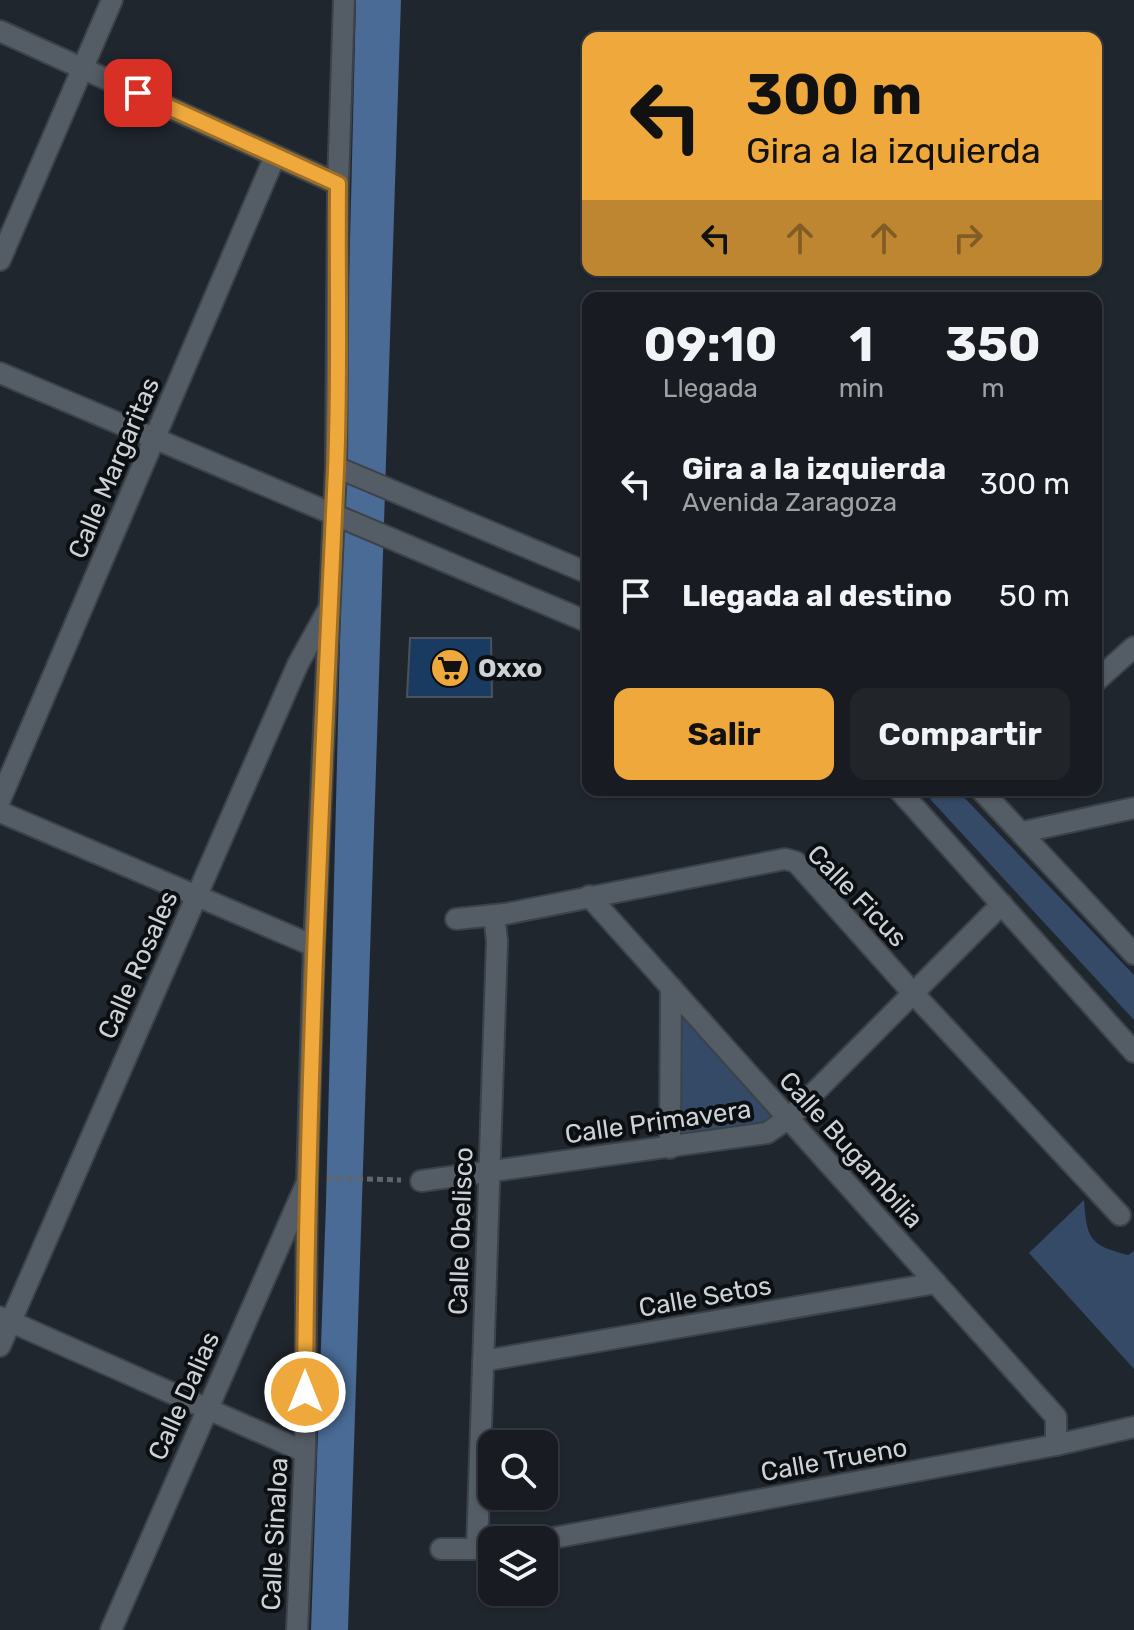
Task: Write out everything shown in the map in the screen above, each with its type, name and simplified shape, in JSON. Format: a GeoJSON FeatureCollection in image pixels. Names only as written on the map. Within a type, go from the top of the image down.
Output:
{"type":"FeatureCollection","features":[{"type":"Feature","properties":{"kind":"street"},"geometry":{"type":"LineString","coordinates":[[0,260],[112,0]]}},
{"type":"Feature","properties":{"kind":"street","name":"Calle Sinaloa"},"geometry":{"type":"LineString","coordinates":[[297,1630],[305,1452],[307,1182],[314,946],[336,467],[338,184],[344,0]]}},
{"type":"Feature","properties":{"kind":"street"},"geometry":{"type":"LineString","coordinates":[[0,31],[338,184]]}},
{"type":"Feature","properties":{"kind":"street","name":"Calle Margaritas"},"geometry":{"type":"LineString","coordinates":[[0,800],[275,156]]}},
{"type":"Feature","properties":{"kind":"street"},"geometry":{"type":"LineString","coordinates":[[0,373],[582,619]]}},
{"type":"Feature","properties":{"kind":"street"},"geometry":{"type":"LineString","coordinates":[[336,467],[582,570]]}},
{"type":"Feature","properties":{"kind":"street","name":"Calle Rosales"},"geometry":{"type":"LineString","coordinates":[[0,1346],[5,1319],[197,896],[298,664],[329,608]]}},
{"type":"Feature","properties":{"kind":"street"},"geometry":{"type":"LineString","coordinates":[[1102,676],[1134,647]]}},
{"type":"Feature","properties":{"kind":"street"},"geometry":{"type":"LineString","coordinates":[[904,796],[1134,1052]]}},
{"type":"Feature","properties":{"kind":"street"},"geometry":{"type":"LineString","coordinates":[[987,796],[1134,954]]}},
{"type":"Feature","properties":{"kind":"street"},"geometry":{"type":"LineString","coordinates":[[1023,832],[1134,808]]}},
{"type":"Feature","properties":{"kind":"street"},"geometry":{"type":"LineString","coordinates":[[0,812],[314,946]]}},
{"type":"Feature","properties":{"kind":"street","name":"Calle Ficus"},"geometry":{"type":"LineString","coordinates":[[456,919],[494,915],[785,859],[796,862],[912,992],[1120,1215]]}},
{"type":"Feature","properties":{"kind":"street","name":"Calle Bugambilia"},"geometry":{"type":"LineString","coordinates":[[589,896],[1056,1417],[1056,1445]]}},
{"type":"Feature","properties":{"kind":"street","name":"Calle Primavera"},"geometry":{"type":"LineString","coordinates":[[421,1181],[767,1133],[789,1118],[1002,904]]}},
{"type":"Feature","properties":{"kind":"street","name":"Calle Obelisco"},"geometry":{"type":"LineString","coordinates":[[484,1526],[483,1361],[497,941],[494,915]]}},
{"type":"Feature","properties":{"kind":"street"},"geometry":{"type":"LineString","coordinates":[[670,1148],[671,987]]}},
{"type":"Feature","properties":{"kind":"street","name":"Calle Dalias"},"geometry":{"type":"LineString","coordinates":[[111,1630],[307,1182]]}},
{"type":"Feature","properties":{"kind":"street","name":"Calle Setos"},"geometry":{"type":"LineString","coordinates":[[483,1361],[936,1283]]}},
{"type":"Feature","properties":{"kind":"street"},"geometry":{"type":"LineString","coordinates":[[5,1319],[305,1452]]}},
{"type":"Feature","properties":{"kind":"street","name":"Calle Trueno"},"geometry":{"type":"LineString","coordinates":[[558,1537],[1056,1445],[1134,1427]]}},
{"type":"Feature","properties":{"kind":"street"},"geometry":{"type":"LineString","coordinates":[[441,1549],[478,1549]]}},
{"type":"Feature","properties":{"kind":"path"},"geometry":{"type":"LineString","coordinates":[[333,1176],[421,1181]]}},
{"type":"Feature","properties":{"kind":"shaded area"},"geometry":{"type":"Polygon","coordinates":[[[356,0],[401,0],[348,1630],[311,1630],[326,1203],[356,0]]]}},
{"type":"Feature","properties":{"kind":"shaded area"},"geometry":{"type":"Polygon","coordinates":[[[933,796],[963,796],[1134,975],[1134,1020],[930,799],[933,796]]]}},
{"type":"Feature","properties":{"kind":"shaded area"},"geometry":{"type":"Polygon","coordinates":[[[673,993],[785,1118],[673,1145],[673,993]]]}},
{"type":"Feature","properties":{"kind":"shaded area"},"geometry":{"type":"Polygon","coordinates":[[[1084,1200],[1092,1238],[1105,1248],[1128,1255],[1134,1251],[1134,1369],[1029,1253],[1084,1200]]]}},
{"type":"Feature","properties":{"kind":"building","name":"Oxxo"},"geometry":{"type":"Polygon","coordinates":[[[410,638],[491,638],[492,697],[407,697],[410,638]]]}},
{"type":"Feature","properties":{"kind":"place","name":"Oxxo"},"geometry":{"type":"Point","coordinates":[450,668]}},
{"type":"Feature","properties":{"kind":"route"},"geometry":{"type":"LineString","coordinates":[[138,93],[338,184],[336,467],[314,946],[305,1392]]}}]}
